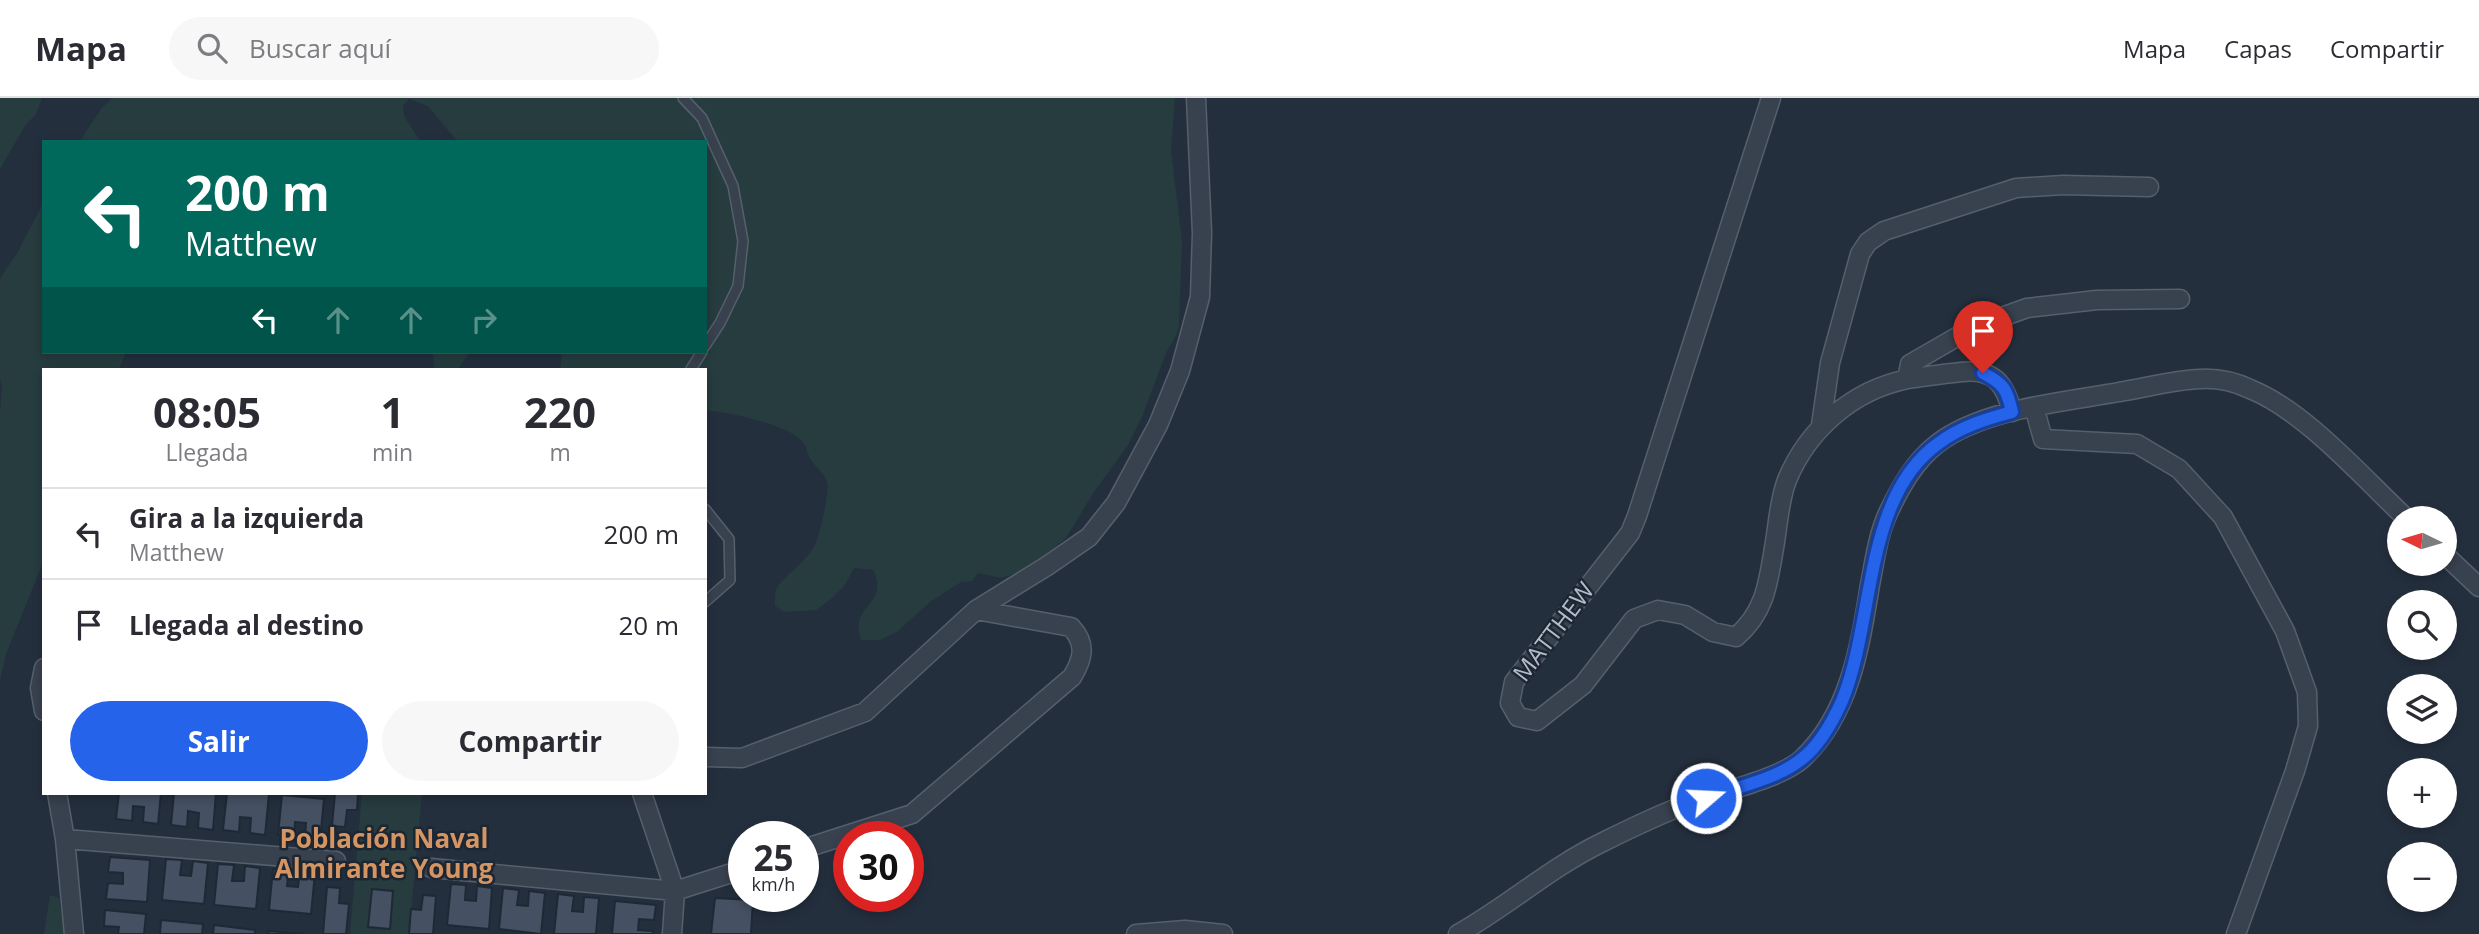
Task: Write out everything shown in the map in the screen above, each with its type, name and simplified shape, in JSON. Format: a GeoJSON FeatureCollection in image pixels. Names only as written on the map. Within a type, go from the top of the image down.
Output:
{"type":"FeatureCollection","features":[{"type":"Feature","properties":{"kind":"street"},"geometry":{"type":"LineString","coordinates":[[707,757],[742,758],[865,712],[976,610],[1089,537],[1116,503],[1158,425],[1180,371],[1200,297],[1202,233],[1196,98]]}},
{"type":"Feature","properties":{"kind":"street","name":"MATTHEW"},"geometry":{"type":"LineString","coordinates":[[1771,98],[1637,516],[1630,533],[1514,682],[1510,703],[1518,717],[1537,721],[1583,685],[1634,619],[1658,610],[1685,615],[1713,632],[1736,638],[1750,625],[1760,609],[1768,586],[1786,482],[1799,456],[1821,425],[1852,401],[1907,379],[1970,371],[1983,373],[2000,382],[2007,393],[2012,412]]}},
{"type":"Feature","properties":{"kind":"street"},"geometry":{"type":"LineString","coordinates":[[1821,425],[1830,363],[1847,294],[1860,254],[1868,242],[1884,231],[2015,188],[2063,185],[2149,187]]}},
{"type":"Feature","properties":{"kind":"street"},"geometry":{"type":"LineString","coordinates":[[1907,379],[1910,364],[1974,327],[2027,307],[2097,300],[2180,299]]}},
{"type":"Feature","properties":{"kind":"street"},"geometry":{"type":"LineString","coordinates":[[1458,934],[1600,843],[1665,813],[1776,773],[1800,761],[1836,715],[1851,678],[1877,545],[1888,514],[1918,461],[1944,439],[1964,428],[2034,407],[2202,379],[2225,381],[2272,399],[2299,418],[2393,506]]}},
{"type":"Feature","properties":{"kind":"street"},"geometry":{"type":"LineString","coordinates":[[2034,407],[2043,439],[2137,444],[2179,469],[2223,517],[2285,631],[2307,692],[2308,726],[2295,771],[2236,934]]}},
{"type":"Feature","properties":{"kind":"street"},"geometry":{"type":"LineString","coordinates":[[2457,566],[2479,587]]}},
{"type":"Feature","properties":{"kind":"street"},"geometry":{"type":"LineString","coordinates":[[819,844],[912,814],[1072,677],[1080,664],[1080,636],[1071,627],[976,610]]}},
{"type":"Feature","properties":{"kind":"street"},"geometry":{"type":"LineString","coordinates":[[42,678],[42,699]]}},
{"type":"Feature","properties":{"kind":"street"},"geometry":{"type":"LineString","coordinates":[[57,795],[65,839],[74,934]]}},
{"type":"Feature","properties":{"kind":"street"},"geometry":{"type":"LineString","coordinates":[[643,795],[675,891],[672,934]]}},
{"type":"Feature","properties":{"kind":"street"},"geometry":{"type":"LineString","coordinates":[[65,839],[336,861]]}},
{"type":"Feature","properties":{"kind":"street"},"geometry":{"type":"LineString","coordinates":[[430,868],[675,891],[728,874]]}},
{"type":"Feature","properties":{"kind":"street"},"geometry":{"type":"LineString","coordinates":[[1136,934],[1185,930],[1223,934]]}},
{"type":"Feature","properties":{"kind":"lane"},"geometry":{"type":"LineString","coordinates":[[683,98],[702,118],[733,186],[743,241],[738,286],[707,343]]}},
{"type":"Feature","properties":{"kind":"lane"},"geometry":{"type":"LineString","coordinates":[[707,512],[729,539],[730,580],[707,600]]}},
{"type":"Feature","properties":{"kind":"green space"},"geometry":{"type":"Polygon","coordinates":[[[0,98],[42,98],[36,114],[25,126],[0,169],[0,98]]]}},
{"type":"Feature","properties":{"kind":"green space"},"geometry":{"type":"Polygon","coordinates":[[[112,98],[1175,98],[1171,151],[1182,240],[1179,327],[1128,445],[1094,492],[1066,538],[1027,570],[1001,578],[978,573],[972,581],[961,582],[930,602],[898,631],[880,640],[861,640],[860,619],[877,591],[873,570],[854,568],[845,585],[816,610],[785,612],[775,606],[778,586],[815,545],[826,503],[827,482],[811,460],[802,441],[770,424],[707,410],[707,368],[560,368],[562,354],[707,354],[707,140],[456,140],[428,106],[409,99],[403,106],[404,116],[420,140],[80,140],[101,109],[112,98]]]}},
{"type":"Feature","properties":{"kind":"green space"},"geometry":{"type":"Polygon","coordinates":[[[42,205],[42,354],[125,354],[119,368],[42,368],[42,565],[6,654],[0,681],[0,283],[1,277],[19,250],[42,205]]]}},
{"type":"Feature","properties":{"kind":"green space"},"geometry":{"type":"Polygon","coordinates":[[[433,354],[469,354],[459,368],[434,368],[433,354]]]}},
{"type":"Feature","properties":{"kind":"green space"},"geometry":{"type":"Polygon","coordinates":[[[362,795],[422,795],[409,934],[350,934],[362,795]]]}},
{"type":"Feature","properties":{"kind":"green space"},"geometry":{"type":"Polygon","coordinates":[[[50,895],[59,898],[65,934],[44,934],[50,895]]]}},
{"type":"Feature","properties":{"kind":"building"},"geometry":{"type":"Polygon","coordinates":[[[119,795],[161,795],[158,824],[143,822],[144,807],[133,806],[132,821],[116,819],[119,795]]]}},
{"type":"Feature","properties":{"kind":"building"},"geometry":{"type":"Polygon","coordinates":[[[174,795],[216,795],[213,830],[198,828],[199,813],[188,811],[187,827],[171,825],[174,795]]]}},
{"type":"Feature","properties":{"kind":"building"},"geometry":{"type":"Polygon","coordinates":[[[227,795],[269,795],[265,835],[250,833],[251,818],[240,817],[239,832],[223,830],[227,795]]]}},
{"type":"Feature","properties":{"kind":"building"},"geometry":{"type":"Polygon","coordinates":[[[282,795],[324,799],[320,840],[305,838],[306,823],[295,822],[294,837],[278,835],[282,795]]]}},
{"type":"Feature","properties":{"kind":"building"},"geometry":{"type":"Polygon","coordinates":[[[335,795],[358,795],[357,810],[347,810],[345,827],[332,826],[335,795]]]}},
{"type":"Feature","properties":{"kind":"building"},"geometry":{"type":"Polygon","coordinates":[[[110,857],[150,860],[147,902],[106,899],[108,883],[123,884],[123,873],[108,872],[110,857]]]}},
{"type":"Feature","properties":{"kind":"building"},"geometry":{"type":"Polygon","coordinates":[[[166,859],[182,860],[180,875],[191,876],[193,861],[208,863],[204,904],[162,900],[166,859]]]}},
{"type":"Feature","properties":{"kind":"building"},"geometry":{"type":"Polygon","coordinates":[[[218,864],[234,865],[232,881],[244,881],[245,866],[260,868],[256,909],[214,905],[218,864]]]}},
{"type":"Feature","properties":{"kind":"building"},"geometry":{"type":"Polygon","coordinates":[[[273,869],[289,871],[287,886],[298,887],[300,872],[315,873],[311,914],[269,910],[273,869]]]}},
{"type":"Feature","properties":{"kind":"building"},"geometry":{"type":"Polygon","coordinates":[[[451,884],[466,885],[465,900],[476,901],[477,886],[492,888],[489,929],[447,925],[451,884]]]}},
{"type":"Feature","properties":{"kind":"building"},"geometry":{"type":"Polygon","coordinates":[[[327,887],[340,888],[339,903],[349,904],[346,934],[323,934],[327,887]]]}},
{"type":"Feature","properties":{"kind":"building"},"geometry":{"type":"Polygon","coordinates":[[[503,888],[519,890],[517,905],[528,906],[529,891],[545,893],[541,934],[499,929],[503,888]]]}},
{"type":"Feature","properties":{"kind":"building"},"geometry":{"type":"Polygon","coordinates":[[[372,889],[393,891],[390,929],[368,927],[372,889]]]}},
{"type":"Feature","properties":{"kind":"building"},"geometry":{"type":"Polygon","coordinates":[[[558,894],[574,896],[572,911],[583,912],[584,897],[599,898],[596,934],[554,934],[558,894]]]}},
{"type":"Feature","properties":{"kind":"building"},"geometry":{"type":"Polygon","coordinates":[[[423,895],[436,896],[433,934],[409,934],[411,909],[421,910],[423,895]]]}},
{"type":"Feature","properties":{"kind":"building"},"geometry":{"type":"Polygon","coordinates":[[[715,898],[728,899],[728,912],[752,912],[751,934],[711,934],[715,898]]]}},
{"type":"Feature","properties":{"kind":"building"},"geometry":{"type":"Polygon","coordinates":[[[615,901],[656,905],[654,920],[639,919],[638,930],[653,931],[653,934],[612,934],[615,901]]]}},
{"type":"Feature","properties":{"kind":"building"},"geometry":{"type":"Polygon","coordinates":[[[105,910],[146,914],[144,934],[118,934],[119,927],[104,926],[105,910]]]}},
{"type":"Feature","properties":{"kind":"building"},"geometry":{"type":"Polygon","coordinates":[[[161,920],[203,924],[202,934],[160,934],[161,920]]]}},
{"type":"Feature","properties":{"kind":"building"},"geometry":{"type":"Polygon","coordinates":[[[214,925],[255,930],[255,934],[213,934],[214,925]]]}},
{"type":"Feature","properties":{"kind":"building"},"geometry":{"type":"Polygon","coordinates":[[[269,931],[304,934],[268,934],[269,931]]]}},
{"type":"Feature","properties":{"kind":"district","name":"Población Naval Almirante Young"},"geometry":{"type":"Point","coordinates":[384,854]}},
{"type":"Feature","properties":{"kind":"route"},"geometry":{"type":"LineString","coordinates":[[1706,798],[1776,773],[1800,761],[1836,715],[1851,678],[1877,545],[1900,491],[1918,461],[1937,444],[1964,428],[2012,412],[2007,393],[2000,382],[1983,373]]}}]}
